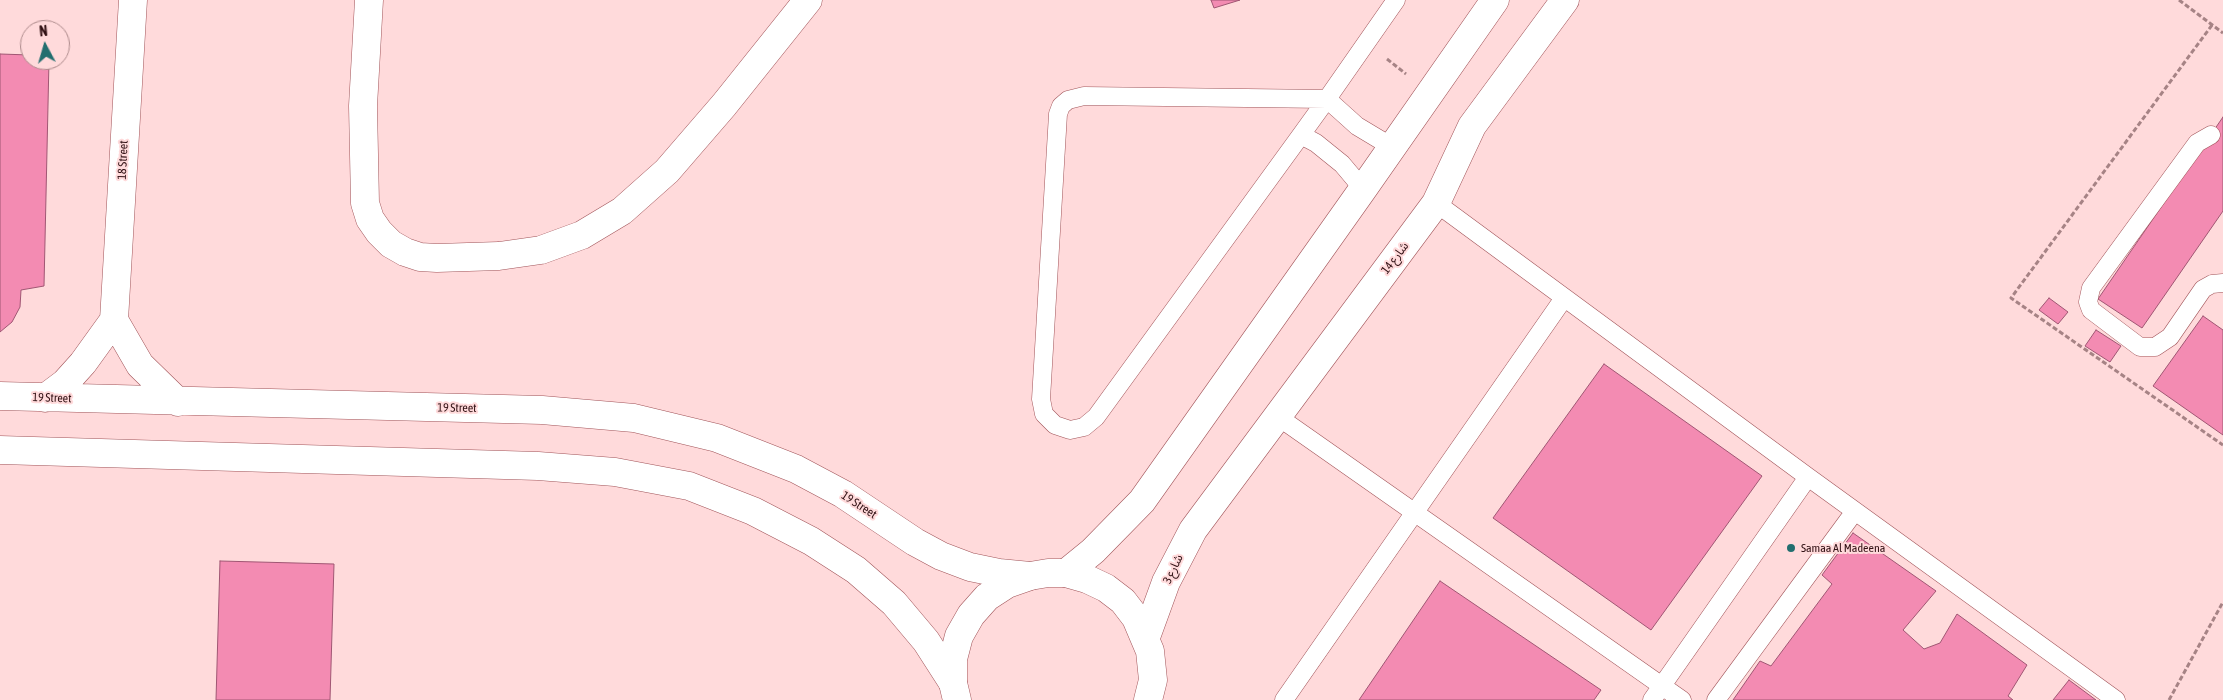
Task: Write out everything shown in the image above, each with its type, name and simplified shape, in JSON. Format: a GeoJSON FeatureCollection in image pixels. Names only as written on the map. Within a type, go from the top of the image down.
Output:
{"type":"FeatureCollection","features":[{"type":"Feature","properties":{"kind":"street","name":"18 Street"},"geometry":{"type":"LineString","coordinates":[[114,320],[133,0]]}},
{"type":"Feature","properties":{"kind":"street"},"geometry":{"type":"LineString","coordinates":[[369,0],[363,106],[365,204],[370,219],[391,244],[405,252],[420,257],[437,258],[499,256],[541,250],[582,235],[622,211],[666,171],[724,105],[808,0]]}},
{"type":"Feature","properties":{"kind":"street"},"geometry":{"type":"LineString","coordinates":[[1066,574],[1118,527],[1142,501],[1364,189],[1494,0]]}},
{"type":"Feature","properties":{"kind":"street","name":"شارع 14"},"geometry":{"type":"LineString","coordinates":[[1209,506],[1436,203],[1472,126],[1565,0]]}},
{"type":"Feature","properties":{"kind":"street"},"geometry":{"type":"LineString","coordinates":[[45,398],[65,383],[83,364],[114,320],[140,364],[178,402]]}},
{"type":"Feature","properties":{"kind":"street","name":"19 Street"},"geometry":{"type":"LineString","coordinates":[[0,396],[542,410],[634,418],[717,438],[796,469],[843,494],[941,556],[970,567],[999,573],[1030,576]]}},
{"type":"Feature","properties":{"kind":"street"},"geometry":{"type":"LineString","coordinates":[[0,450],[528,466],[614,472],[689,486],[752,511],[811,541],[856,570],[894,603],[926,641],[955,692]]}},
{"type":"Feature","properties":{"kind":"street","name":"شارع 3"},"geometry":{"type":"LineString","coordinates":[[1146,637],[1155,609],[1178,555],[1209,506]]}},
{"type":"Feature","properties":{"kind":"street"},"geometry":{"type":"LineString","coordinates":[[955,692],[953,659],[959,636],[971,615],[987,597],[1007,584],[1030,576],[1066,574],[1087,579],[1106,588],[1123,601],[1136,618],[1146,637],[1157,693]]}},
{"type":"Feature","properties":{"kind":"lane"},"geometry":{"type":"LineString","coordinates":[[1392,147],[1357,126],[1326,100],[1084,96],[1068,100],[1061,106],[1058,114],[1041,399],[1044,414],[1055,425],[1070,430],[1084,427],[1096,417],[1301,135],[1326,100],[1366,42],[1396,0]]}},
{"type":"Feature","properties":{"kind":"lane"},"geometry":{"type":"LineString","coordinates":[[1301,135],[1316,143],[1342,164],[1364,189]]}},
{"type":"Feature","properties":{"kind":"lane"},"geometry":{"type":"LineString","coordinates":[[2211,135],[2196,142],[2091,288],[2088,302],[2091,310],[2140,346],[2155,347],[2170,337],[2204,289],[2212,284],[2223,283]]}},
{"type":"Feature","properties":{"kind":"lane"},"geometry":{"type":"LineString","coordinates":[[1436,203],[1855,512],[2116,700]]}},
{"type":"Feature","properties":{"kind":"lane"},"geometry":{"type":"LineString","coordinates":[[1284,700],[1564,298]]}},
{"type":"Feature","properties":{"kind":"lane"},"geometry":{"type":"LineString","coordinates":[[1277,416],[1414,513],[1657,693],[1682,700]]}},
{"type":"Feature","properties":{"kind":"lane"},"geometry":{"type":"LineString","coordinates":[[1657,693],[1808,477]]}},
{"type":"Feature","properties":{"kind":"lane"},"geometry":{"type":"LineString","coordinates":[[1716,700],[1855,512]]}},
{"type":"Feature","properties":{"kind":"path"},"geometry":{"type":"LineString","coordinates":[[2179,0],[2223,33]]}},
{"type":"Feature","properties":{"kind":"path"},"geometry":{"type":"LineString","coordinates":[[1366,42],[1430,93]]}},
{"type":"Feature","properties":{"kind":"path"},"geometry":{"type":"LineString","coordinates":[[2169,700],[2223,602]]}},
{"type":"Feature","properties":{"kind":"building"},"geometry":{"type":"Polygon","coordinates":[[[1211,0],[1240,0],[1214,8],[1211,0]]]}},
{"type":"Feature","properties":{"kind":"building"},"geometry":{"type":"Polygon","coordinates":[[[0,54],[20,55],[20,70],[49,70],[44,286],[21,290],[20,307],[12,322],[0,332],[0,54]]]}},
{"type":"Feature","properties":{"kind":"building"},"geometry":{"type":"Polygon","coordinates":[[[2223,117],[2223,211],[2142,328],[2098,299],[2223,117]]]}},
{"type":"Feature","properties":{"kind":"building"},"geometry":{"type":"Polygon","coordinates":[[[2049,298],[2068,312],[2058,324],[2039,310],[2049,298]]]}},
{"type":"Feature","properties":{"kind":"building"},"geometry":{"type":"Polygon","coordinates":[[[2203,316],[2223,330],[2223,435],[2153,386],[2203,316]]]}},
{"type":"Feature","properties":{"kind":"building"},"geometry":{"type":"Polygon","coordinates":[[[2096,330],[2121,346],[2110,362],[2085,346],[2096,330]]]}},
{"type":"Feature","properties":{"kind":"building"},"geometry":{"type":"Polygon","coordinates":[[[1604,364],[1762,476],[1651,630],[1493,518],[1604,364]]]}},
{"type":"Feature","properties":{"kind":"building"},"geometry":{"type":"Polygon","coordinates":[[[1853,533],[1936,591],[1903,630],[1924,649],[1940,643],[1957,614],[2027,665],[2008,696],[2013,700],[1733,700],[1760,661],[1771,666],[1832,584],[1822,575],[1853,533]]]}},
{"type":"Feature","properties":{"kind":"building"},"geometry":{"type":"Polygon","coordinates":[[[220,561],[334,564],[330,700],[216,700],[220,561]]]}},
{"type":"Feature","properties":{"kind":"building"},"geometry":{"type":"Polygon","coordinates":[[[1440,581],[1601,690],[1594,700],[1359,700],[1440,581]]]}},
{"type":"Feature","properties":{"kind":"building"},"geometry":{"type":"Polygon","coordinates":[[[2069,680],[2096,700],[2053,700],[2069,680]]]}},
{"type":"Feature","properties":{"kind":"place","name":"Samaa Al Madeena"},"geometry":{"type":"Point","coordinates":[1791,548]}}]}
